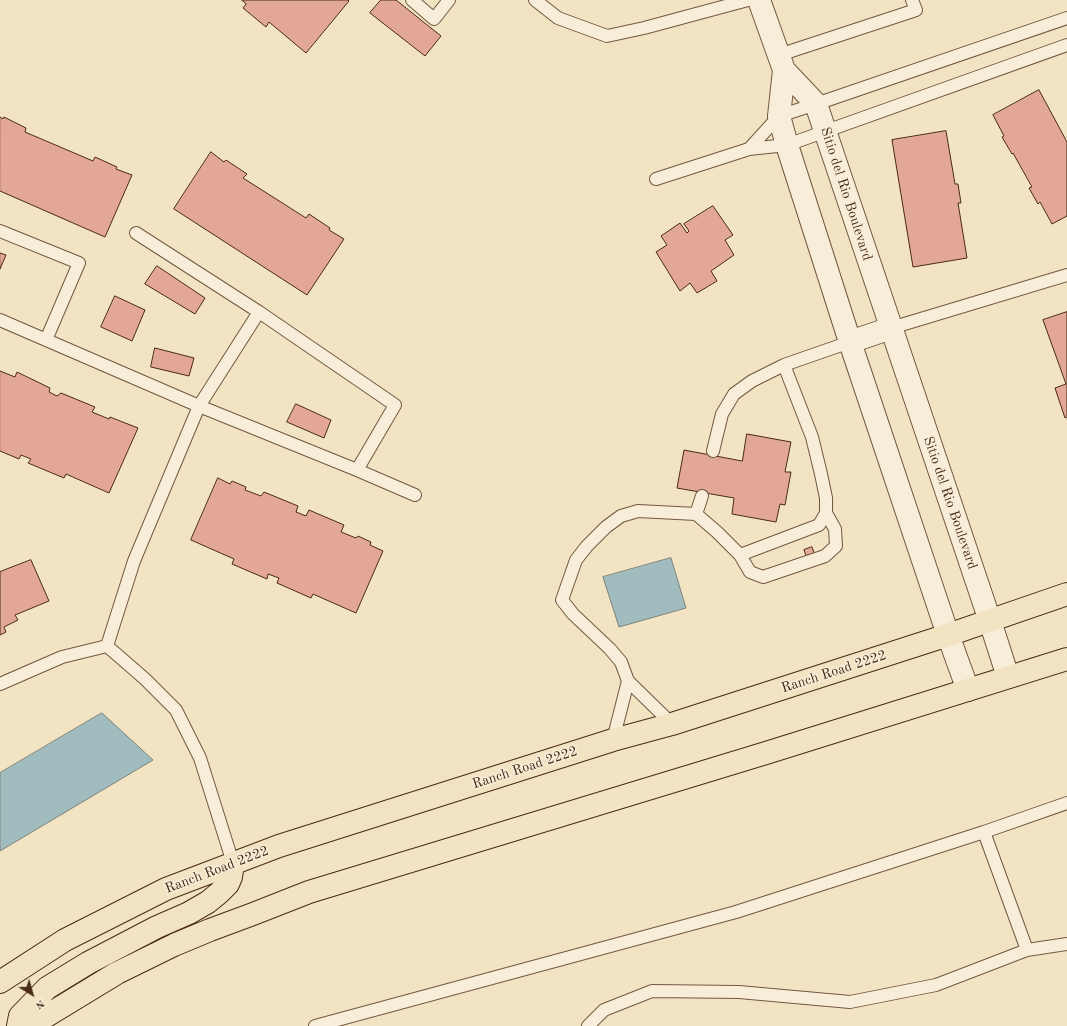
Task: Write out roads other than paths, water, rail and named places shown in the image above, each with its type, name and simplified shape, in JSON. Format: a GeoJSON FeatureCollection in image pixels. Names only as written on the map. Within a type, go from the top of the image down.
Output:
{"type":"FeatureCollection","features":[{"type":"Feature","properties":{"kind":"main road","name":"Ranch Road 2222"},"geometry":{"type":"LineString","coordinates":[[0,982],[65,940],[166,889],[279,846],[613,740],[672,724],[948,635],[1067,594]]}},
{"type":"Feature","properties":{"kind":"main road"},"geometry":{"type":"LineString","coordinates":[[30,1026],[117,972],[210,930],[309,892],[1067,659]]}},
{"type":"Feature","properties":{"kind":"main road"},"geometry":{"type":"LineString","coordinates":[[18,1026],[20,1016],[47,988],[88,963],[157,927],[189,913],[214,898],[228,884],[232,877],[234,863]]}},
{"type":"Feature","properties":{"kind":"street","name":"Sitio del Rio Boulevard"},"geometry":{"type":"LineString","coordinates":[[759,0],[781,62],[816,104],[1008,677]]}},
{"type":"Feature","properties":{"kind":"street","name":"Sitio del Rio Boulevard"},"geometry":{"type":"LineString","coordinates":[[781,62],[779,116],[787,145],[850,342],[948,635],[968,690]]}},
{"type":"Feature","properties":{"kind":"street"},"geometry":{"type":"LineString","coordinates":[[850,342],[891,328]]}},
{"type":"Feature","properties":{"kind":"lane"},"geometry":{"type":"LineString","coordinates":[[412,0],[434,19],[449,0]]}},
{"type":"Feature","properties":{"kind":"lane"},"geometry":{"type":"LineString","coordinates":[[535,0],[558,18],[607,36],[644,28],[748,0]]}},
{"type":"Feature","properties":{"kind":"lane"},"geometry":{"type":"LineString","coordinates":[[781,62],[916,10],[912,0]]}},
{"type":"Feature","properties":{"kind":"lane"},"geometry":{"type":"LineString","coordinates":[[749,149],[779,116],[1067,18]]}},
{"type":"Feature","properties":{"kind":"lane"},"geometry":{"type":"LineString","coordinates":[[656,179],[749,149],[787,145],[1067,46]]}},
{"type":"Feature","properties":{"kind":"lane"},"geometry":{"type":"LineString","coordinates":[[0,231],[79,263],[46,340]]}},
{"type":"Feature","properties":{"kind":"lane"},"geometry":{"type":"LineString","coordinates":[[136,233],[259,312],[395,404],[357,470]]}},
{"type":"Feature","properties":{"kind":"lane"},"geometry":{"type":"LineString","coordinates":[[891,328],[1067,275]]}},
{"type":"Feature","properties":{"kind":"lane"},"geometry":{"type":"LineString","coordinates":[[107,646],[134,562],[199,406],[259,312]]}},
{"type":"Feature","properties":{"kind":"lane"},"geometry":{"type":"LineString","coordinates":[[0,320],[199,406],[415,495]]}},
{"type":"Feature","properties":{"kind":"lane"},"geometry":{"type":"LineString","coordinates":[[713,451],[722,414],[734,394],[752,381],[784,365],[850,342]]}},
{"type":"Feature","properties":{"kind":"lane"},"geometry":{"type":"LineString","coordinates":[[672,724],[628,681],[620,662],[610,649],[572,614],[562,600],[576,560],[587,546],[606,527],[621,516],[638,511],[696,514],[740,555],[750,572],[763,577],[825,556],[836,546],[835,529],[826,513],[826,498],[812,437],[784,365]]}},
{"type":"Feature","properties":{"kind":"lane"},"geometry":{"type":"LineString","coordinates":[[696,514],[702,496]]}},
{"type":"Feature","properties":{"kind":"lane"},"geometry":{"type":"LineString","coordinates":[[740,555],[819,525],[826,513]]}},
{"type":"Feature","properties":{"kind":"lane"},"geometry":{"type":"LineString","coordinates":[[0,684],[62,657],[107,646]]}},
{"type":"Feature","properties":{"kind":"lane"},"geometry":{"type":"LineString","coordinates":[[107,646],[146,679],[176,710],[200,758],[234,863]]}},
{"type":"Feature","properties":{"kind":"lane"},"geometry":{"type":"LineString","coordinates":[[613,740],[628,681]]}},
{"type":"Feature","properties":{"kind":"lane"},"geometry":{"type":"LineString","coordinates":[[315,1026],[736,912],[984,832],[1067,802]]}},
{"type":"Feature","properties":{"kind":"lane"},"geometry":{"type":"LineString","coordinates":[[984,832],[1028,950]]}},
{"type":"Feature","properties":{"kind":"lane"},"geometry":{"type":"LineString","coordinates":[[588,1026],[604,1010],[652,991],[739,992],[850,1002],[936,985],[1028,950],[1067,944]]}},
{"type":"Feature","properties":{"kind":"water"},"geometry":{"type":"Polygon","coordinates":[[[671,558],[686,608],[619,627],[603,577],[671,558]]]}},
{"type":"Feature","properties":{"kind":"water"},"geometry":{"type":"Polygon","coordinates":[[[102,713],[153,760],[0,851],[0,773],[102,713]]]}}]}
